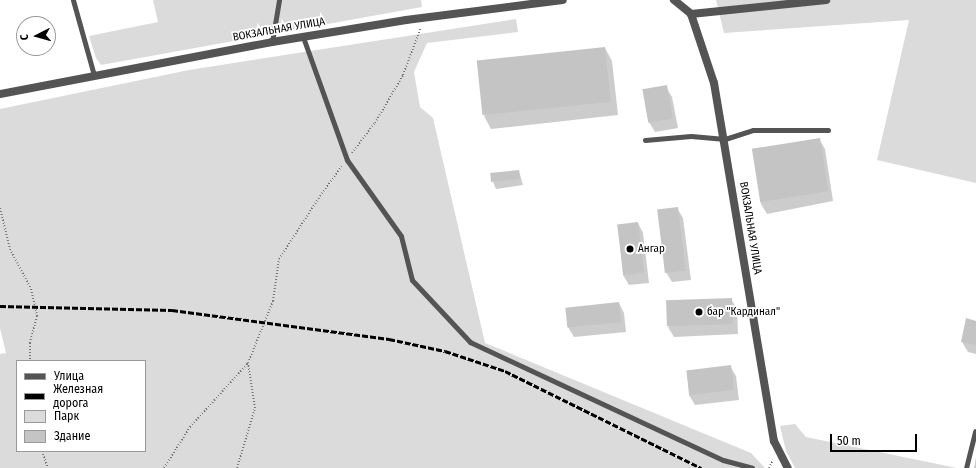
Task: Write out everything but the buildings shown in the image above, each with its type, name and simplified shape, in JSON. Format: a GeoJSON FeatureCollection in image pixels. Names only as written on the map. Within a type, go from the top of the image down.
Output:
{"type":"FeatureCollection","features":[{"type":"Feature","properties":{"kind":"street","name":"ВОКЗАЛЬНАЯ УЛИЦА"},"geometry":{"type":"LineString","coordinates":[[0,94],[272,42],[424,18],[563,0]]}},
{"type":"Feature","properties":{"kind":"street"},"geometry":{"type":"LineString","coordinates":[[674,0],[691,14],[826,0]]}},
{"type":"Feature","properties":{"kind":"street","name":"ВОКЗАЛЬНАЯ УЛИЦА"},"geometry":{"type":"LineString","coordinates":[[691,14],[714,83],[725,138],[774,441],[788,468]]}},
{"type":"Feature","properties":{"kind":"lane"},"geometry":{"type":"LineString","coordinates":[[74,0],[78,23],[94,75]]}},
{"type":"Feature","properties":{"kind":"lane"},"geometry":{"type":"LineString","coordinates":[[272,42],[278,2]]}},
{"type":"Feature","properties":{"kind":"lane"},"geometry":{"type":"LineString","coordinates":[[303,37],[347,160],[401,236],[412,280],[470,342],[723,460],[752,468]]}},
{"type":"Feature","properties":{"kind":"lane"},"geometry":{"type":"LineString","coordinates":[[645,140],[691,136],[725,138],[753,130],[828,130]]}},
{"type":"Feature","properties":{"kind":"lane"},"geometry":{"type":"LineString","coordinates":[[966,468],[975,431]]}},
{"type":"Feature","properties":{"kind":"path"},"geometry":{"type":"LineString","coordinates":[[164,468],[190,427],[248,363],[273,301],[279,259],[320,196],[375,123],[403,75],[424,18]]}},
{"type":"Feature","properties":{"kind":"path"},"geometry":{"type":"LineString","coordinates":[[0,208],[10,249],[31,289],[37,316],[30,343],[30,360]]}},
{"type":"Feature","properties":{"kind":"path"},"geometry":{"type":"LineString","coordinates":[[237,468],[255,408],[248,363]]}},
{"type":"Feature","properties":{"kind":"path"},"geometry":{"type":"LineString","coordinates":[[42,452],[48,468]]}},
{"type":"Feature","properties":{"kind":"green space"},"geometry":{"type":"Polygon","coordinates":[[[153,0],[421,0],[422,7],[101,65],[96,58],[89,36],[158,22],[153,0]]]}},
{"type":"Feature","properties":{"kind":"green space"},"geometry":{"type":"Polygon","coordinates":[[[716,0],[976,0],[976,183],[877,160],[909,20],[724,33],[716,0]]]}},
{"type":"Feature","properties":{"kind":"green space"},"geometry":{"type":"Polygon","coordinates":[[[516,19],[518,32],[427,43],[414,72],[420,107],[433,118],[485,343],[751,453],[765,468],[0,468],[0,354],[6,353],[0,328],[0,109],[189,70],[516,19]]]}},
{"type":"Feature","properties":{"kind":"green space"},"geometry":{"type":"Polygon","coordinates":[[[795,424],[806,437],[957,468],[795,468],[786,451],[780,426],[795,424]]]}},
{"type":"Feature","properties":{"kind":"railway"},"geometry":{"type":"LineString","coordinates":[[0,306],[172,310],[389,339],[445,351],[505,371],[701,468]]}},
{"type":"Feature","properties":{"kind":"place","name":"Ангар"},"geometry":{"type":"Point","coordinates":[630,249]}},
{"type":"Feature","properties":{"kind":"place","name":"бар \"Кардинал\""},"geometry":{"type":"Point","coordinates":[699,312]}}]}
